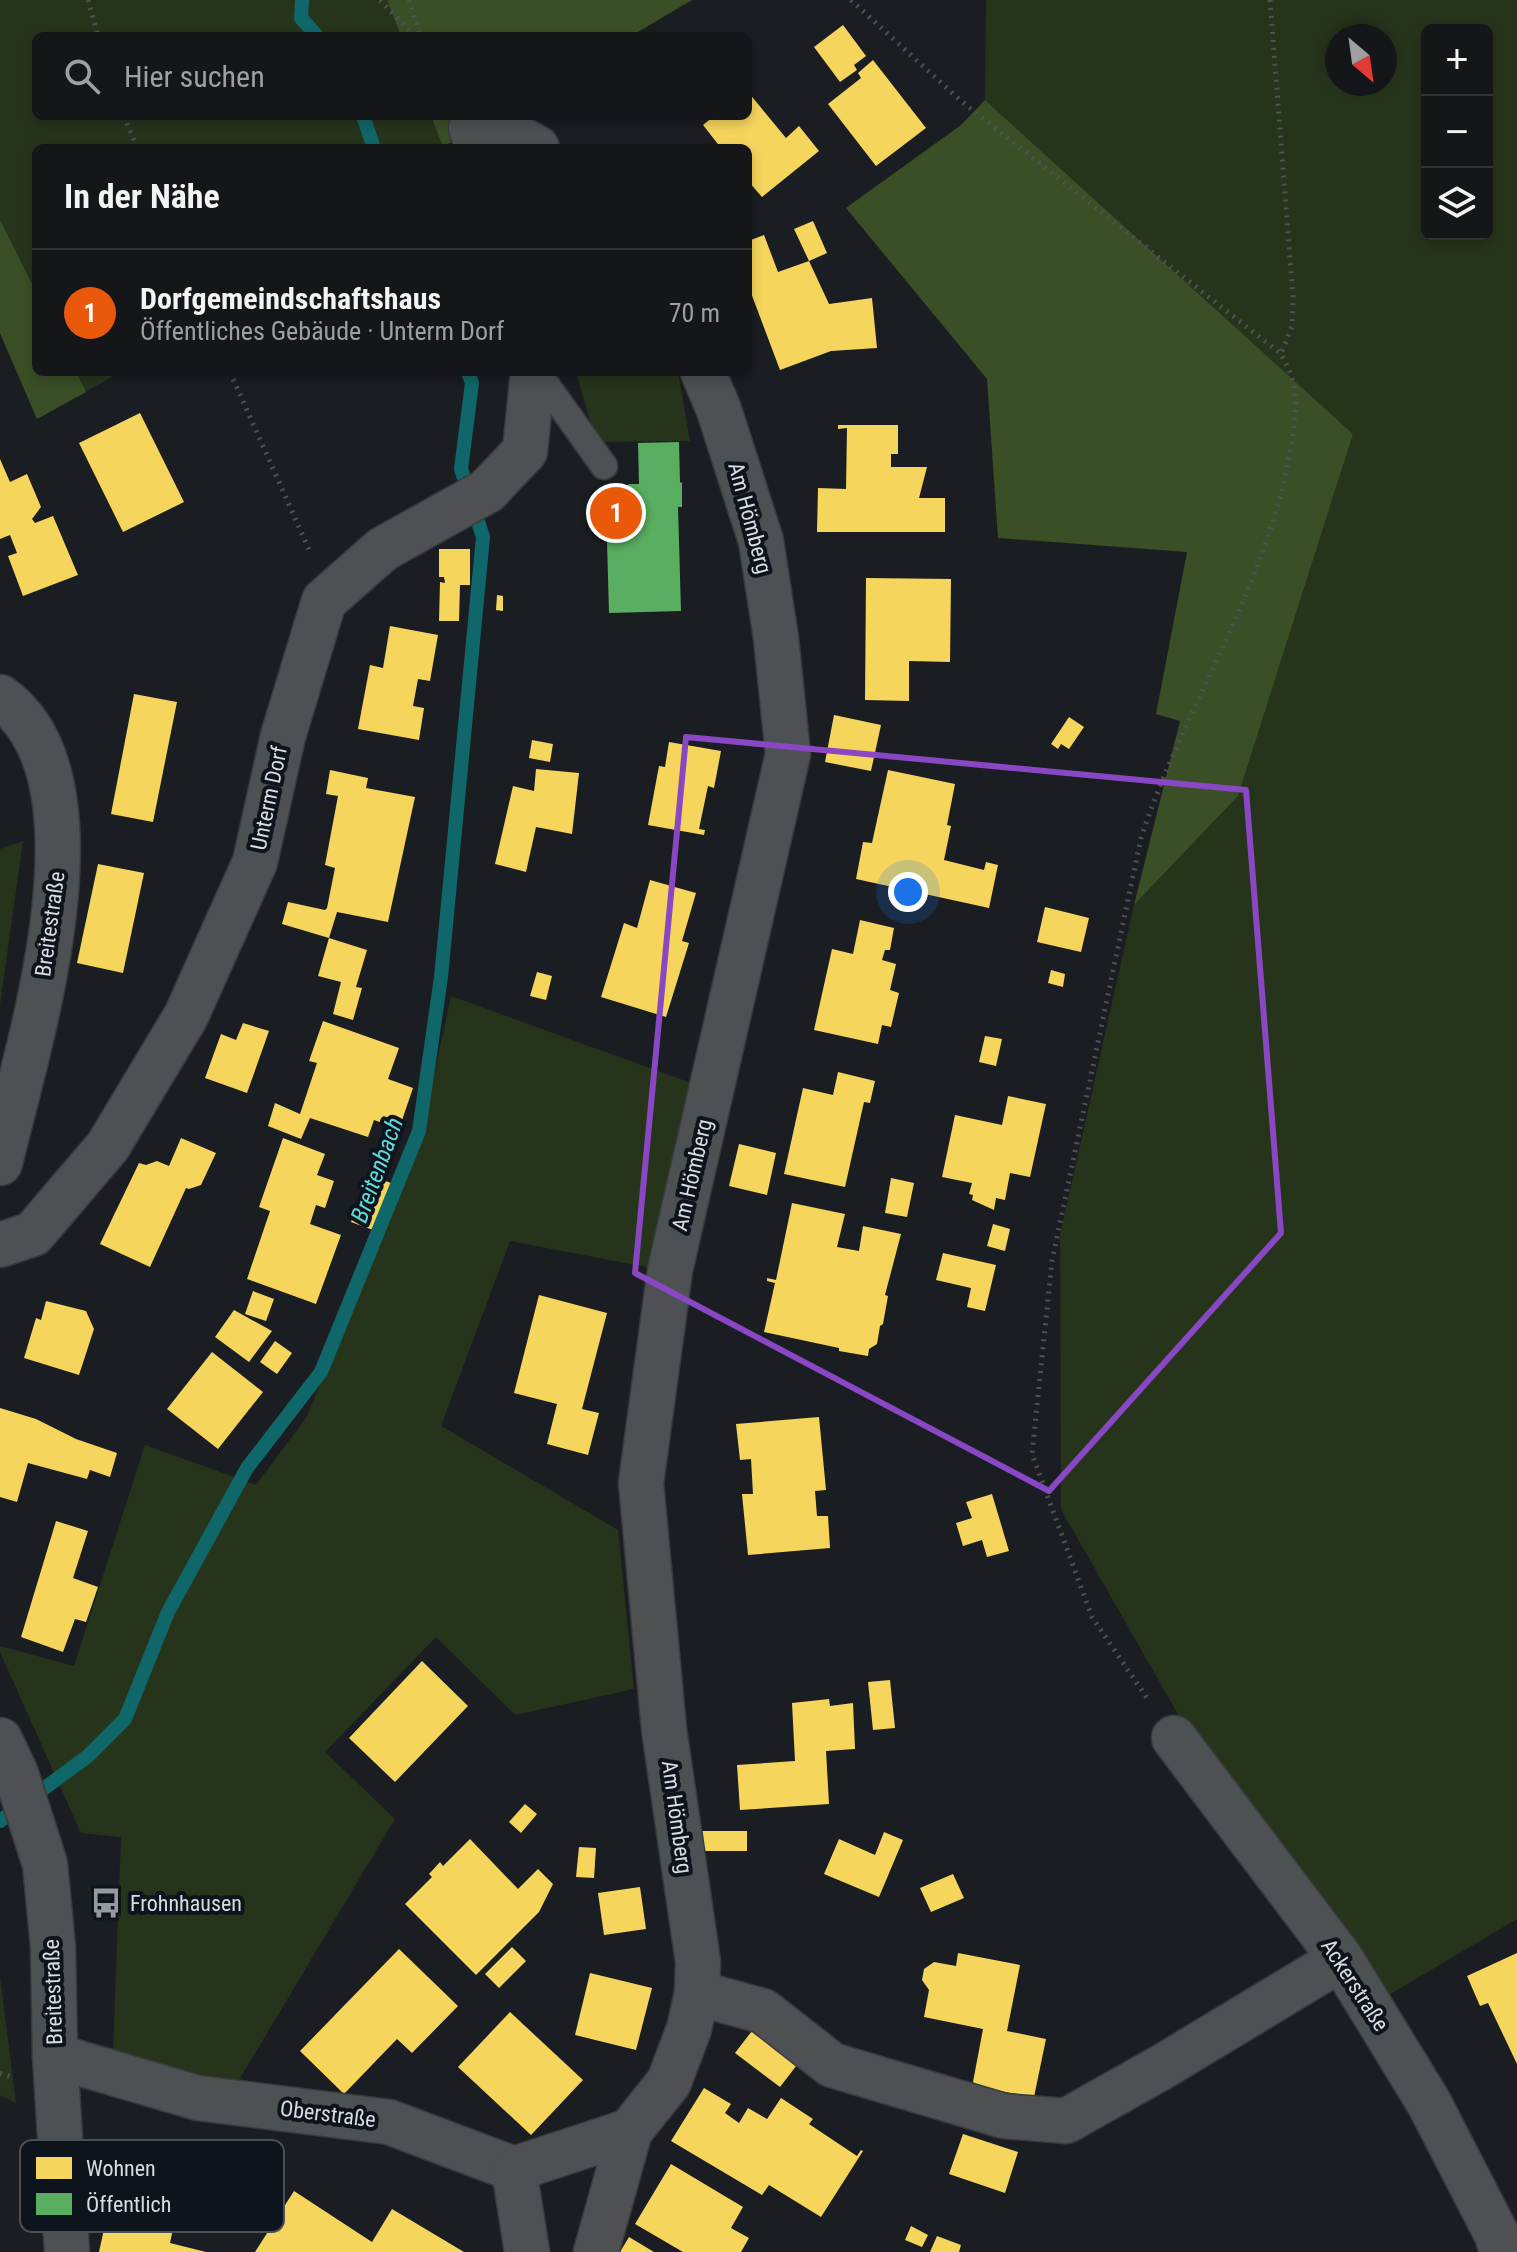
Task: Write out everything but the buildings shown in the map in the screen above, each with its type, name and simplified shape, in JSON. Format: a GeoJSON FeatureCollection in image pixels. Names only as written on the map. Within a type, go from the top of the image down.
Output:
{"type":"FeatureCollection","features":[{"type":"Feature","properties":{"kind":"street"},"geometry":{"type":"LineString","coordinates":[[474,138],[513,135],[530,144]]}},
{"type":"Feature","properties":{"kind":"street"},"geometry":{"type":"LineString","coordinates":[[324,601],[383,549],[474,498],[525,451],[534,376]]}},
{"type":"Feature","properties":{"kind":"street","name":"Am Hömberg"},"geometry":{"type":"LineString","coordinates":[[630,2131],[669,2082],[689,2029],[697,1993],[698,1962],[664,1729],[641,1483],[670,1270],[788,754],[776,638],[761,541],[719,410],[705,376]]}},
{"type":"Feature","properties":{"kind":"street","name":"Unterm Dorf"},"geometry":{"type":"LineString","coordinates":[[0,1245],[33,1234],[108,1146],[186,1016],[255,862],[283,736],[324,601]]}},
{"type":"Feature","properties":{"kind":"street","name":"Breitestraße"},"geometry":{"type":"LineString","coordinates":[[0,697],[31,731],[45,765],[58,818],[59,870],[52,940],[0,1163]]}},
{"type":"Feature","properties":{"kind":"street","name":"Ackerstraße"},"geometry":{"type":"LineString","coordinates":[[1174,1738],[1341,1959],[1429,2103],[1497,2235],[1502,2252]]}},
{"type":"Feature","properties":{"kind":"street","name":"Breitestraße"},"geometry":{"type":"LineString","coordinates":[[8,1757],[45,1864],[53,1947],[60,2140]]}},
{"type":"Feature","properties":{"kind":"street"},"geometry":{"type":"LineString","coordinates":[[697,1993],[763,2011],[832,2065],[1004,2116],[1066,2121],[1341,1959]]}},
{"type":"Feature","properties":{"kind":"street","name":"Oberstraße"},"geometry":{"type":"LineString","coordinates":[[55,2056],[198,2098],[389,2122],[514,2169]]}},
{"type":"Feature","properties":{"kind":"street"},"geometry":{"type":"LineString","coordinates":[[527,2252],[514,2169],[630,2131]]}},
{"type":"Feature","properties":{"kind":"street"},"geometry":{"type":"LineString","coordinates":[[596,2252],[630,2131]]}},
{"type":"Feature","properties":{"kind":"street","name":"Breitestraße"},"geometry":{"type":"LineString","coordinates":[[66,2232],[67,2252]]}},
{"type":"Feature","properties":{"kind":"lane"},"geometry":{"type":"LineString","coordinates":[[538,376],[604,466]]}},
{"type":"Feature","properties":{"kind":"path"},"geometry":{"type":"LineString","coordinates":[[88,0],[97,32]]}},
{"type":"Feature","properties":{"kind":"path"},"geometry":{"type":"LineString","coordinates":[[380,0],[414,32]]}},
{"type":"Feature","properties":{"kind":"path"},"geometry":{"type":"LineString","coordinates":[[409,0],[417,32]]}},
{"type":"Feature","properties":{"kind":"path"},"geometry":{"type":"LineString","coordinates":[[851,0],[961,101],[1281,354],[1290,370],[1295,430],[1280,497],[1254,576],[1155,795],[1141,838],[1052,1261],[1032,1454],[1092,1617],[1174,1738]]}},
{"type":"Feature","properties":{"kind":"path"},"geometry":{"type":"LineString","coordinates":[[1270,0],[1293,297],[1292,326],[1281,354]]}},
{"type":"Feature","properties":{"kind":"path"},"geometry":{"type":"LineString","coordinates":[[126,120],[135,144]]}},
{"type":"Feature","properties":{"kind":"path"},"geometry":{"type":"LineString","coordinates":[[232,376],[311,554],[324,601]]}},
{"type":"Feature","properties":{"kind":"highlighted area"},"geometry":{"type":"Polygon","coordinates":[[[686,737],[1246,790],[1281,1233],[1049,1491],[635,1273],[686,737]]]}},
{"type":"Feature","properties":{"kind":"green space"},"geometry":{"type":"Polygon","coordinates":[[[0,0],[387,0],[399,32],[32,32],[32,120],[433,120],[442,144],[32,144],[32,376],[114,376],[37,419],[0,333],[0,0]]]}},
{"type":"Feature","properties":{"kind":"green space"},"geometry":{"type":"Polygon","coordinates":[[[387,0],[692,0],[638,32],[399,32],[387,0]]]}},
{"type":"Feature","properties":{"kind":"green space"},"geometry":{"type":"Polygon","coordinates":[[[986,0],[1517,0],[1517,1919],[1382,1999],[1179,1716],[1061,1509],[1060,1235],[1134,905],[1238,796],[1353,434],[985,100],[986,0]]]}},
{"type":"Feature","properties":{"kind":"green space"},"geometry":{"type":"Polygon","coordinates":[[[985,100],[1353,434],[1238,796],[1134,905],[1180,721],[1156,714],[1187,552],[998,538],[987,379],[846,208],[961,125],[985,100]]]}},
{"type":"Feature","properties":{"kind":"green space"},"geometry":{"type":"Polygon","coordinates":[[[433,120],[489,120],[448,144],[442,144],[433,120]]]}},
{"type":"Feature","properties":{"kind":"green space"},"geometry":{"type":"Polygon","coordinates":[[[0,220],[32,284],[32,376],[78,376],[86,392],[37,419],[0,333],[0,220]]]}},
{"type":"Feature","properties":{"kind":"green space"},"geometry":{"type":"Polygon","coordinates":[[[577,376],[679,376],[690,441],[596,442],[577,376]]]}},
{"type":"Feature","properties":{"kind":"green space"},"geometry":{"type":"Polygon","coordinates":[[[23,841],[0,1005],[0,849],[23,841]]]}},
{"type":"Feature","properties":{"kind":"green space"},"geometry":{"type":"Polygon","coordinates":[[[451,996],[694,1084],[657,1269],[510,1241],[441,1426],[618,1530],[634,1689],[515,1715],[436,1637],[325,1752],[395,1819],[236,2085],[113,2051],[121,1837],[81,1833],[0,1646],[74,1666],[145,1445],[256,1485],[306,1418],[420,1140],[451,996]]]}},
{"type":"Feature","properties":{"kind":"green space"},"geometry":{"type":"Polygon","coordinates":[[[0,1976],[16,2103],[0,2095],[0,1976]]]}},
{"type":"Feature","properties":{"kind":"waterway","name":"Breitenbach"},"geometry":{"type":"LineString","coordinates":[[302,0],[301,18],[313,32]]}},
{"type":"Feature","properties":{"kind":"waterway","name":"Breitenbach"},"geometry":{"type":"LineString","coordinates":[[364,120],[373,144]]}},
{"type":"Feature","properties":{"kind":"waterway","name":"Breitenbach"},"geometry":{"type":"LineString","coordinates":[[0,1821],[88,1756],[125,1719],[168,1612],[247,1468],[321,1372],[419,1131],[441,977],[483,537],[461,469],[472,383],[469,376]]}},
{"type":"Feature","properties":{"kind":"place","name":"Dorfgemeindschaftshaus"},"geometry":{"type":"Point","coordinates":[616,513]}},
{"type":"Feature","properties":{"kind":"place","name":"Frohnhausen"},"geometry":{"type":"Point","coordinates":[106,1903]}}]}
